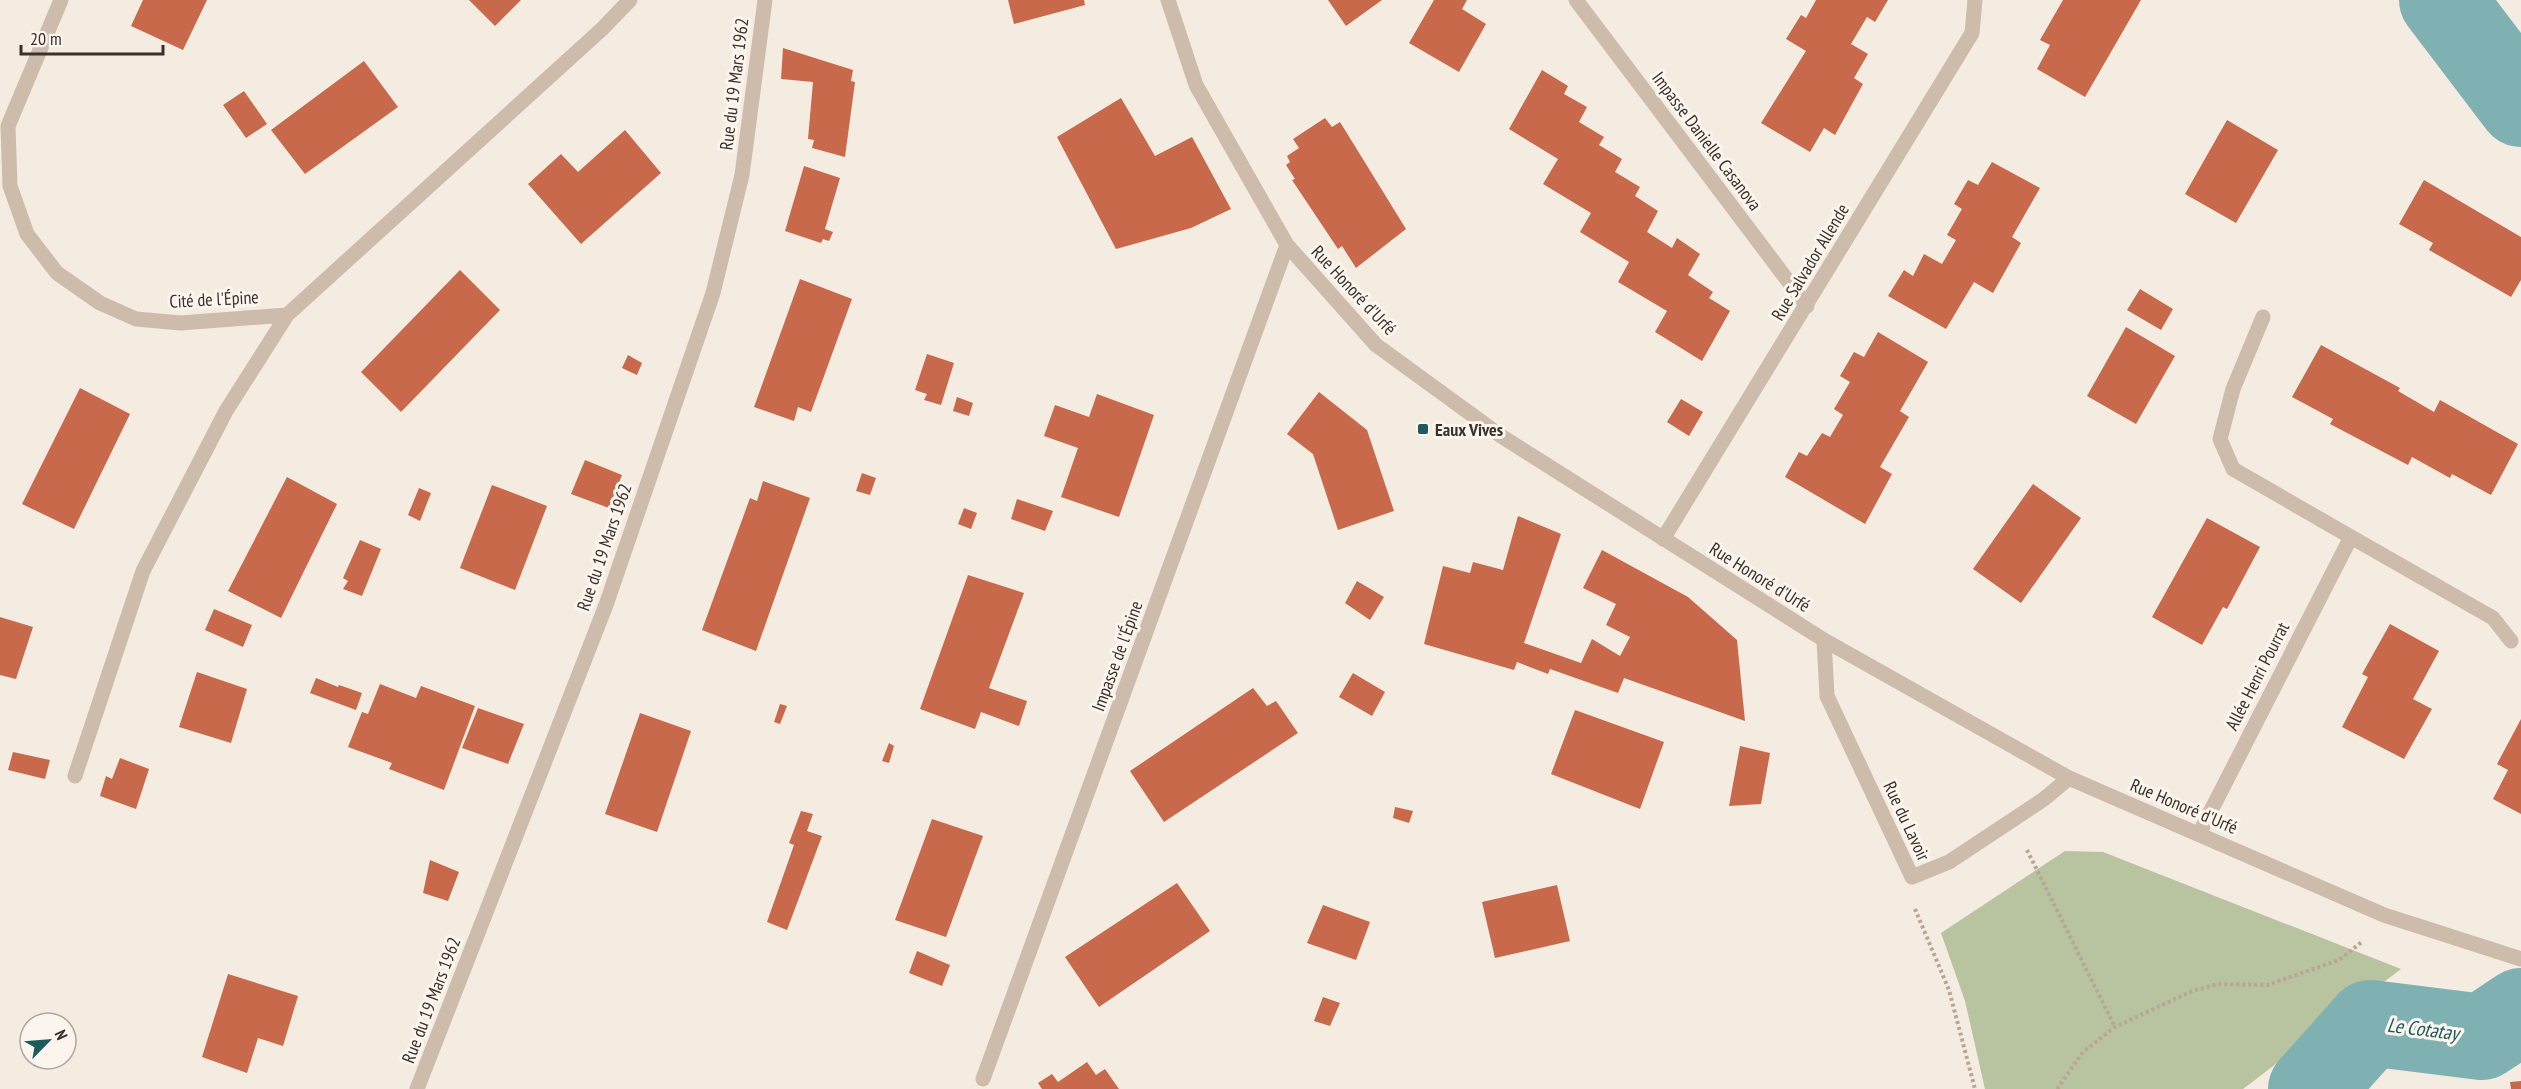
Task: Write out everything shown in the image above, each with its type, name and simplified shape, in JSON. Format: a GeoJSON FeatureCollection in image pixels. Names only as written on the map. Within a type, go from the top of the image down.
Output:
{"type":"FeatureCollection","features":[{"type":"Feature","properties":{"kind":"street","name":"Cité de l'Épine"},"geometry":{"type":"LineString","coordinates":[[61,0],[8,126],[7,157],[10,186],[27,234],[57,273],[100,303],[136,319],[181,323],[287,315]]}},
{"type":"Feature","properties":{"kind":"street"},"geometry":{"type":"LineString","coordinates":[[75,776],[143,571],[226,411],[287,315],[602,29],[630,0]]}},
{"type":"Feature","properties":{"kind":"street","name":"Rue du 19 Mars 1962"},"geometry":{"type":"LineString","coordinates":[[417,1089],[606,605],[713,293],[742,176],[765,0]]}},
{"type":"Feature","properties":{"kind":"street","name":"Rue Honoré d'Urfé"},"geometry":{"type":"LineString","coordinates":[[1168,0],[1196,86],[1287,245],[1376,345],[1501,436],[1824,640],[2069,778],[2384,915],[2518,958]]}},
{"type":"Feature","properties":{"kind":"street","name":"Impasse Danielle Casanova"},"geometry":{"type":"LineString","coordinates":[[1576,0],[1807,306]]}},
{"type":"Feature","properties":{"kind":"street","name":"Rue Salvador Allende"},"geometry":{"type":"LineString","coordinates":[[1663,539],[1972,33],[1975,0]]}},
{"type":"Feature","properties":{"kind":"street","name":"Impasse de l'Épine"},"geometry":{"type":"LineString","coordinates":[[983,1079],[1287,245]]}},
{"type":"Feature","properties":{"kind":"street"},"geometry":{"type":"LineString","coordinates":[[2263,317],[2233,389],[2220,439],[2233,469],[2493,618],[2511,641]]}},
{"type":"Feature","properties":{"kind":"street","name":"Allée Henri Pourrat"},"geometry":{"type":"LineString","coordinates":[[2199,834],[2350,537]]}},
{"type":"Feature","properties":{"kind":"street","name":"Rue du Lavoir"},"geometry":{"type":"LineString","coordinates":[[1824,640],[1827,696],[1912,877]]}},
{"type":"Feature","properties":{"kind":"street"},"geometry":{"type":"LineString","coordinates":[[1912,877],[1949,862],[2044,798],[2069,778]]}},
{"type":"Feature","properties":{"kind":"path"},"geometry":{"type":"LineString","coordinates":[[2012,819],[2115,1027]]}},
{"type":"Feature","properties":{"kind":"path","name":"Rue du Lavoir"},"geometry":{"type":"LineString","coordinates":[[1912,877],[1910,898],[1949,990],[1976,1089]]}},
{"type":"Feature","properties":{"kind":"path"},"geometry":{"type":"LineString","coordinates":[[2057,1089],[2083,1052],[2115,1027],[2192,991],[2218,984],[2267,985],[2339,960],[2368,937],[2384,915]]}},
{"type":"Feature","properties":{"kind":"green space"},"geometry":{"type":"Polygon","coordinates":[[[2065,851],[2103,852],[2401,969],[2243,1089],[1985,1089],[1965,1001],[1941,933],[2065,851]]]}},
{"type":"Feature","properties":{"kind":"building"},"geometry":{"type":"Polygon","coordinates":[[[143,0],[207,0],[183,50],[131,26],[143,0]]]}},
{"type":"Feature","properties":{"kind":"building"},"geometry":{"type":"Polygon","coordinates":[[[469,0],[521,0],[495,26],[469,0]]]}},
{"type":"Feature","properties":{"kind":"building"},"geometry":{"type":"Polygon","coordinates":[[[1008,0],[1084,0],[1085,5],[1014,24],[1008,0]]]}},
{"type":"Feature","properties":{"kind":"building"},"geometry":{"type":"Polygon","coordinates":[[[1328,0],[1382,0],[1346,26],[1328,0]]]}},
{"type":"Feature","properties":{"kind":"building"},"geometry":{"type":"Polygon","coordinates":[[[1434,0],[1467,0],[1462,9],[1486,24],[1459,72],[1409,43],[1434,0]]]}},
{"type":"Feature","properties":{"kind":"building"},"geometry":{"type":"Polygon","coordinates":[[[1816,0],[1888,0],[1875,22],[1867,17],[1851,44],[1868,54],[1854,78],[1863,84],[1835,135],[1824,128],[1810,152],[1761,123],[1806,51],[1786,39],[1801,15],[1806,18],[1816,0]]]}},
{"type":"Feature","properties":{"kind":"building"},"geometry":{"type":"Polygon","coordinates":[[[2063,0],[2141,0],[2085,97],[2037,69],[2050,45],[2040,40],[2063,0]]]}},
{"type":"Feature","properties":{"kind":"building"},"geometry":{"type":"Polygon","coordinates":[[[783,48],[853,70],[851,81],[855,82],[845,157],[812,148],[814,140],[808,139],[813,82],[781,79],[783,48]]]}},
{"type":"Feature","properties":{"kind":"building"},"geometry":{"type":"Polygon","coordinates":[[[364,61],[398,107],[305,174],[271,130],[364,61]]]}},
{"type":"Feature","properties":{"kind":"building"},"geometry":{"type":"Polygon","coordinates":[[[1542,70],[1568,86],[1564,94],[1587,107],[1579,122],[1604,137],[1599,145],[1622,159],[1615,172],[1640,187],[1635,196],[1658,211],[1647,232],[1672,248],[1677,238],[1700,254],[1688,275],[1713,292],[1709,298],[1730,311],[1702,361],[1655,332],[1667,311],[1618,282],[1629,262],[1580,232],[1591,213],[1543,184],[1558,159],[1509,129],[1542,70]]]}},
{"type":"Feature","properties":{"kind":"building"},"geometry":{"type":"Polygon","coordinates":[[[244,91],[267,124],[246,138],[223,105],[244,91]]]}},
{"type":"Feature","properties":{"kind":"building"},"geometry":{"type":"Polygon","coordinates":[[[1121,98],[1155,156],[1192,137],[1231,209],[1191,228],[1116,249],[1057,137],[1121,98]]]}},
{"type":"Feature","properties":{"kind":"building"},"geometry":{"type":"Polygon","coordinates":[[[1325,118],[1332,127],[1340,122],[1406,229],[1356,268],[1342,246],[1338,249],[1292,180],[1295,179],[1286,165],[1290,162],[1287,156],[1299,148],[1293,139],[1325,118]]]}},
{"type":"Feature","properties":{"kind":"building"},"geometry":{"type":"Polygon","coordinates":[[[2227,120],[2278,150],[2236,223],[2185,194],[2227,120]]]}},
{"type":"Feature","properties":{"kind":"building"},"geometry":{"type":"Polygon","coordinates":[[[625,130],[661,173],[581,244],[528,184],[561,154],[578,172],[625,130]]]}},
{"type":"Feature","properties":{"kind":"building"},"geometry":{"type":"Polygon","coordinates":[[[1992,162],[2040,188],[2012,237],[2021,243],[1993,293],[1974,282],[1946,329],[1888,296],[1904,270],[1913,276],[1924,254],[1942,264],[1956,240],[1947,235],[1962,209],[1954,204],[1968,180],[1978,185],[1992,162]]]}},
{"type":"Feature","properties":{"kind":"building"},"geometry":{"type":"Polygon","coordinates":[[[804,166],[840,178],[825,229],[833,232],[829,241],[823,239],[821,243],[785,231],[804,166]]]}},
{"type":"Feature","properties":{"kind":"building"},"geometry":{"type":"Polygon","coordinates":[[[2424,180],[2521,237],[2521,280],[2511,297],[2429,250],[2433,243],[2399,224],[2424,180]]]}},
{"type":"Feature","properties":{"kind":"building"},"geometry":{"type":"Polygon","coordinates":[[[460,270],[500,310],[401,412],[361,372],[460,270]]]}},
{"type":"Feature","properties":{"kind":"building"},"geometry":{"type":"Polygon","coordinates":[[[800,279],[852,299],[811,412],[798,407],[794,421],[754,407],[800,279]]]}},
{"type":"Feature","properties":{"kind":"building"},"geometry":{"type":"Polygon","coordinates":[[[2140,289],[2173,309],[2161,330],[2127,310],[2140,289]]]}},
{"type":"Feature","properties":{"kind":"building"},"geometry":{"type":"Polygon","coordinates":[[[2126,327],[2175,356],[2136,424],[2087,396],[2126,327]]]}},
{"type":"Feature","properties":{"kind":"building"},"geometry":{"type":"Polygon","coordinates":[[[1878,332],[1928,362],[1900,411],[1909,417],[1880,467],[1892,474],[1865,524],[1785,477],[1799,452],[1807,456],[1822,433],[1830,437],[1843,415],[1834,409],[1850,382],[1840,376],[1854,352],[1864,357],[1878,332]]]}},
{"type":"Feature","properties":{"kind":"building"},"geometry":{"type":"Polygon","coordinates":[[[2321,345],[2400,388],[2398,391],[2434,412],[2440,400],[2518,444],[2491,495],[2452,474],[2450,478],[2412,457],[2408,465],[2330,424],[2333,419],[2292,397],[2321,345]]]}},
{"type":"Feature","properties":{"kind":"building"},"geometry":{"type":"Polygon","coordinates":[[[927,354],[954,363],[941,405],[924,400],[927,394],[915,390],[927,354]]]}},
{"type":"Feature","properties":{"kind":"building"},"geometry":{"type":"Polygon","coordinates":[[[628,355],[642,363],[637,375],[622,368],[628,355]]]}},
{"type":"Feature","properties":{"kind":"building"},"geometry":{"type":"Polygon","coordinates":[[[80,388],[130,414],[74,529],[22,504],[80,388]]]}},
{"type":"Feature","properties":{"kind":"building"},"geometry":{"type":"Polygon","coordinates":[[[1319,392],[1367,430],[1394,511],[1338,530],[1313,454],[1287,434],[1319,392]]]}},
{"type":"Feature","properties":{"kind":"building"},"geometry":{"type":"Polygon","coordinates":[[[1097,394],[1154,415],[1119,517],[1061,497],[1078,448],[1044,436],[1055,405],[1089,417],[1097,394]]]}},
{"type":"Feature","properties":{"kind":"building"},"geometry":{"type":"Polygon","coordinates":[[[957,397],[973,403],[969,416],[953,411],[957,397]]]}},
{"type":"Feature","properties":{"kind":"building"},"geometry":{"type":"Polygon","coordinates":[[[1681,399],[1703,412],[1689,436],[1667,422],[1681,399]]]}},
{"type":"Feature","properties":{"kind":"building"},"geometry":{"type":"Polygon","coordinates":[[[585,460],[622,475],[609,508],[571,494],[585,460]]]}},
{"type":"Feature","properties":{"kind":"building"},"geometry":{"type":"Polygon","coordinates":[[[862,473],[876,478],[870,495],[856,491],[862,473]]]}},
{"type":"Feature","properties":{"kind":"building"},"geometry":{"type":"Polygon","coordinates":[[[287,477],[337,504],[281,618],[228,591],[287,477]]]}},
{"type":"Feature","properties":{"kind":"building"},"geometry":{"type":"Polygon","coordinates":[[[763,481],[810,498],[756,651],[702,630],[750,498],[757,501],[763,481]]]}},
{"type":"Feature","properties":{"kind":"building"},"geometry":{"type":"Polygon","coordinates":[[[2033,484],[2081,518],[2021,603],[1973,569],[2033,484]]]}},
{"type":"Feature","properties":{"kind":"building"},"geometry":{"type":"Polygon","coordinates":[[[492,485],[547,506],[515,590],[460,568],[492,485]]]}},
{"type":"Feature","properties":{"kind":"building"},"geometry":{"type":"Polygon","coordinates":[[[419,488],[431,493],[420,521],[408,515],[419,488]]]}},
{"type":"Feature","properties":{"kind":"building"},"geometry":{"type":"Polygon","coordinates":[[[1017,499],[1053,511],[1045,531],[1011,519],[1017,499]]]}},
{"type":"Feature","properties":{"kind":"building"},"geometry":{"type":"Polygon","coordinates":[[[964,508],[977,513],[971,529],[958,524],[964,508]]]}},
{"type":"Feature","properties":{"kind":"building"},"geometry":{"type":"Polygon","coordinates":[[[1518,516],[1561,534],[1524,643],[1581,663],[1592,639],[1620,656],[1630,637],[1606,625],[1616,604],[1583,588],[1602,550],[1688,597],[1737,640],[1745,721],[1624,678],[1618,693],[1550,669],[1548,674],[1517,662],[1514,670],[1424,644],[1443,566],[1470,573],[1473,562],[1503,570],[1518,516]]]}},
{"type":"Feature","properties":{"kind":"building"},"geometry":{"type":"Polygon","coordinates":[[[2207,518],[2260,547],[2227,609],[2223,607],[2202,645],[2152,617],[2207,518]]]}},
{"type":"Feature","properties":{"kind":"building"},"geometry":{"type":"Polygon","coordinates":[[[360,540],[381,549],[362,596],[343,589],[348,581],[343,578],[360,540]]]}},
{"type":"Feature","properties":{"kind":"building"},"geometry":{"type":"Polygon","coordinates":[[[968,575],[1024,593],[989,688],[1027,701],[1019,726],[981,712],[975,729],[920,709],[968,575]]]}},
{"type":"Feature","properties":{"kind":"building"},"geometry":{"type":"Polygon","coordinates":[[[1357,581],[1384,597],[1370,620],[1345,603],[1357,581]]]}},
{"type":"Feature","properties":{"kind":"building"},"geometry":{"type":"Polygon","coordinates":[[[214,609],[252,625],[243,647],[205,630],[214,609]]]}},
{"type":"Feature","properties":{"kind":"building"},"geometry":{"type":"Polygon","coordinates":[[[0,617],[33,627],[16,679],[0,675],[0,617]]]}},
{"type":"Feature","properties":{"kind":"building"},"geometry":{"type":"Polygon","coordinates":[[[2390,624],[2439,651],[2413,699],[2432,709],[2404,759],[2342,727],[2368,677],[2362,674],[2390,624]]]}},
{"type":"Feature","properties":{"kind":"building"},"geometry":{"type":"Polygon","coordinates":[[[197,672],[247,689],[231,743],[179,727],[197,672]]]}},
{"type":"Feature","properties":{"kind":"building"},"geometry":{"type":"Polygon","coordinates":[[[1353,673],[1385,692],[1372,716],[1339,697],[1353,673]]]}},
{"type":"Feature","properties":{"kind":"building"},"geometry":{"type":"Polygon","coordinates":[[[316,678],[362,693],[356,710],[310,693],[316,678]]]}},
{"type":"Feature","properties":{"kind":"building"},"geometry":{"type":"Polygon","coordinates":[[[380,684],[416,698],[421,686],[475,706],[444,790],[389,769],[392,763],[348,747],[362,712],[368,714],[380,684]]]}},
{"type":"Feature","properties":{"kind":"building"},"geometry":{"type":"Polygon","coordinates":[[[1253,688],[1267,706],[1276,701],[1298,733],[1164,822],[1130,771],[1253,688]]]}},
{"type":"Feature","properties":{"kind":"building"},"geometry":{"type":"Polygon","coordinates":[[[780,704],[787,706],[780,724],[774,722],[780,704]]]}},
{"type":"Feature","properties":{"kind":"building"},"geometry":{"type":"Polygon","coordinates":[[[478,708],[524,724],[508,764],[462,748],[478,708]]]}},
{"type":"Feature","properties":{"kind":"building"},"geometry":{"type":"Polygon","coordinates":[[[1575,710],[1664,742],[1640,809],[1551,774],[1575,710]]]}},
{"type":"Feature","properties":{"kind":"building"},"geometry":{"type":"Polygon","coordinates":[[[640,713],[691,731],[657,832],[605,814],[640,713]]]}},
{"type":"Feature","properties":{"kind":"building"},"geometry":{"type":"Polygon","coordinates":[[[2521,719],[2521,814],[2493,799],[2508,770],[2497,764],[2521,719]]]}},
{"type":"Feature","properties":{"kind":"building"},"geometry":{"type":"Polygon","coordinates":[[[889,743],[894,746],[889,763],[882,761],[889,743]]]}},
{"type":"Feature","properties":{"kind":"building"},"geometry":{"type":"Polygon","coordinates":[[[1740,746],[1770,753],[1761,804],[1729,806],[1740,746]]]}},
{"type":"Feature","properties":{"kind":"building"},"geometry":{"type":"Polygon","coordinates":[[[13,752],[50,760],[45,779],[8,770],[13,752]]]}},
{"type":"Feature","properties":{"kind":"building"},"geometry":{"type":"Polygon","coordinates":[[[120,758],[149,769],[136,809],[100,796],[106,776],[112,779],[120,758]]]}},
{"type":"Feature","properties":{"kind":"building"},"geometry":{"type":"Polygon","coordinates":[[[1395,807],[1413,811],[1409,823],[1393,818],[1395,807]]]}},
{"type":"Feature","properties":{"kind":"building"},"geometry":{"type":"Polygon","coordinates":[[[801,811],[813,814],[807,831],[822,836],[787,930],[767,922],[794,845],[789,843],[801,811]]]}},
{"type":"Feature","properties":{"kind":"building"},"geometry":{"type":"Polygon","coordinates":[[[932,819],[983,836],[946,937],[895,920],[932,819]]]}},
{"type":"Feature","properties":{"kind":"building"},"geometry":{"type":"Polygon","coordinates":[[[430,860],[459,872],[448,901],[423,893],[430,860]]]}},
{"type":"Feature","properties":{"kind":"building"},"geometry":{"type":"Polygon","coordinates":[[[1177,883],[1210,931],[1099,1007],[1065,957],[1177,883]]]}},
{"type":"Feature","properties":{"kind":"building"},"geometry":{"type":"Polygon","coordinates":[[[1557,885],[1570,941],[1495,958],[1482,902],[1557,885]]]}},
{"type":"Feature","properties":{"kind":"building"},"geometry":{"type":"Polygon","coordinates":[[[1323,905],[1370,922],[1356,960],[1307,943],[1323,905]]]}},
{"type":"Feature","properties":{"kind":"building"},"geometry":{"type":"Polygon","coordinates":[[[917,951],[950,965],[942,986],[909,973],[917,951]]]}},
{"type":"Feature","properties":{"kind":"building"},"geometry":{"type":"Polygon","coordinates":[[[228,974],[298,996],[283,1046],[258,1038],[247,1073],[202,1057],[228,974]]]}},
{"type":"Feature","properties":{"kind":"building"},"geometry":{"type":"Polygon","coordinates":[[[1323,997],[1340,1003],[1330,1026],[1314,1021],[1323,997]]]}},
{"type":"Feature","properties":{"kind":"building"},"geometry":{"type":"Polygon","coordinates":[[[1087,1062],[1096,1075],[1105,1069],[1119,1089],[1042,1089],[1038,1083],[1052,1074],[1058,1082],[1087,1062]]]}},
{"type":"Feature","properties":{"kind":"building"},"geometry":{"type":"Polygon","coordinates":[[[2521,1081],[2521,1089],[2511,1089],[2510,1082],[2521,1081]]]}},
{"type":"Feature","properties":{"kind":"waterway","name":"Le Cotatay"},"geometry":{"type":"LineString","coordinates":[[2442,0],[2521,104]]}},
{"type":"Feature","properties":{"kind":"waterway","name":"Le Cotatay"},"geometry":{"type":"LineString","coordinates":[[2311,1089],[2370,1023],[2482,1037],[2521,1011]]}},
{"type":"Feature","properties":{"kind":"place","name":"Eaux Vives"},"geometry":{"type":"Point","coordinates":[1423,429]}}]}
